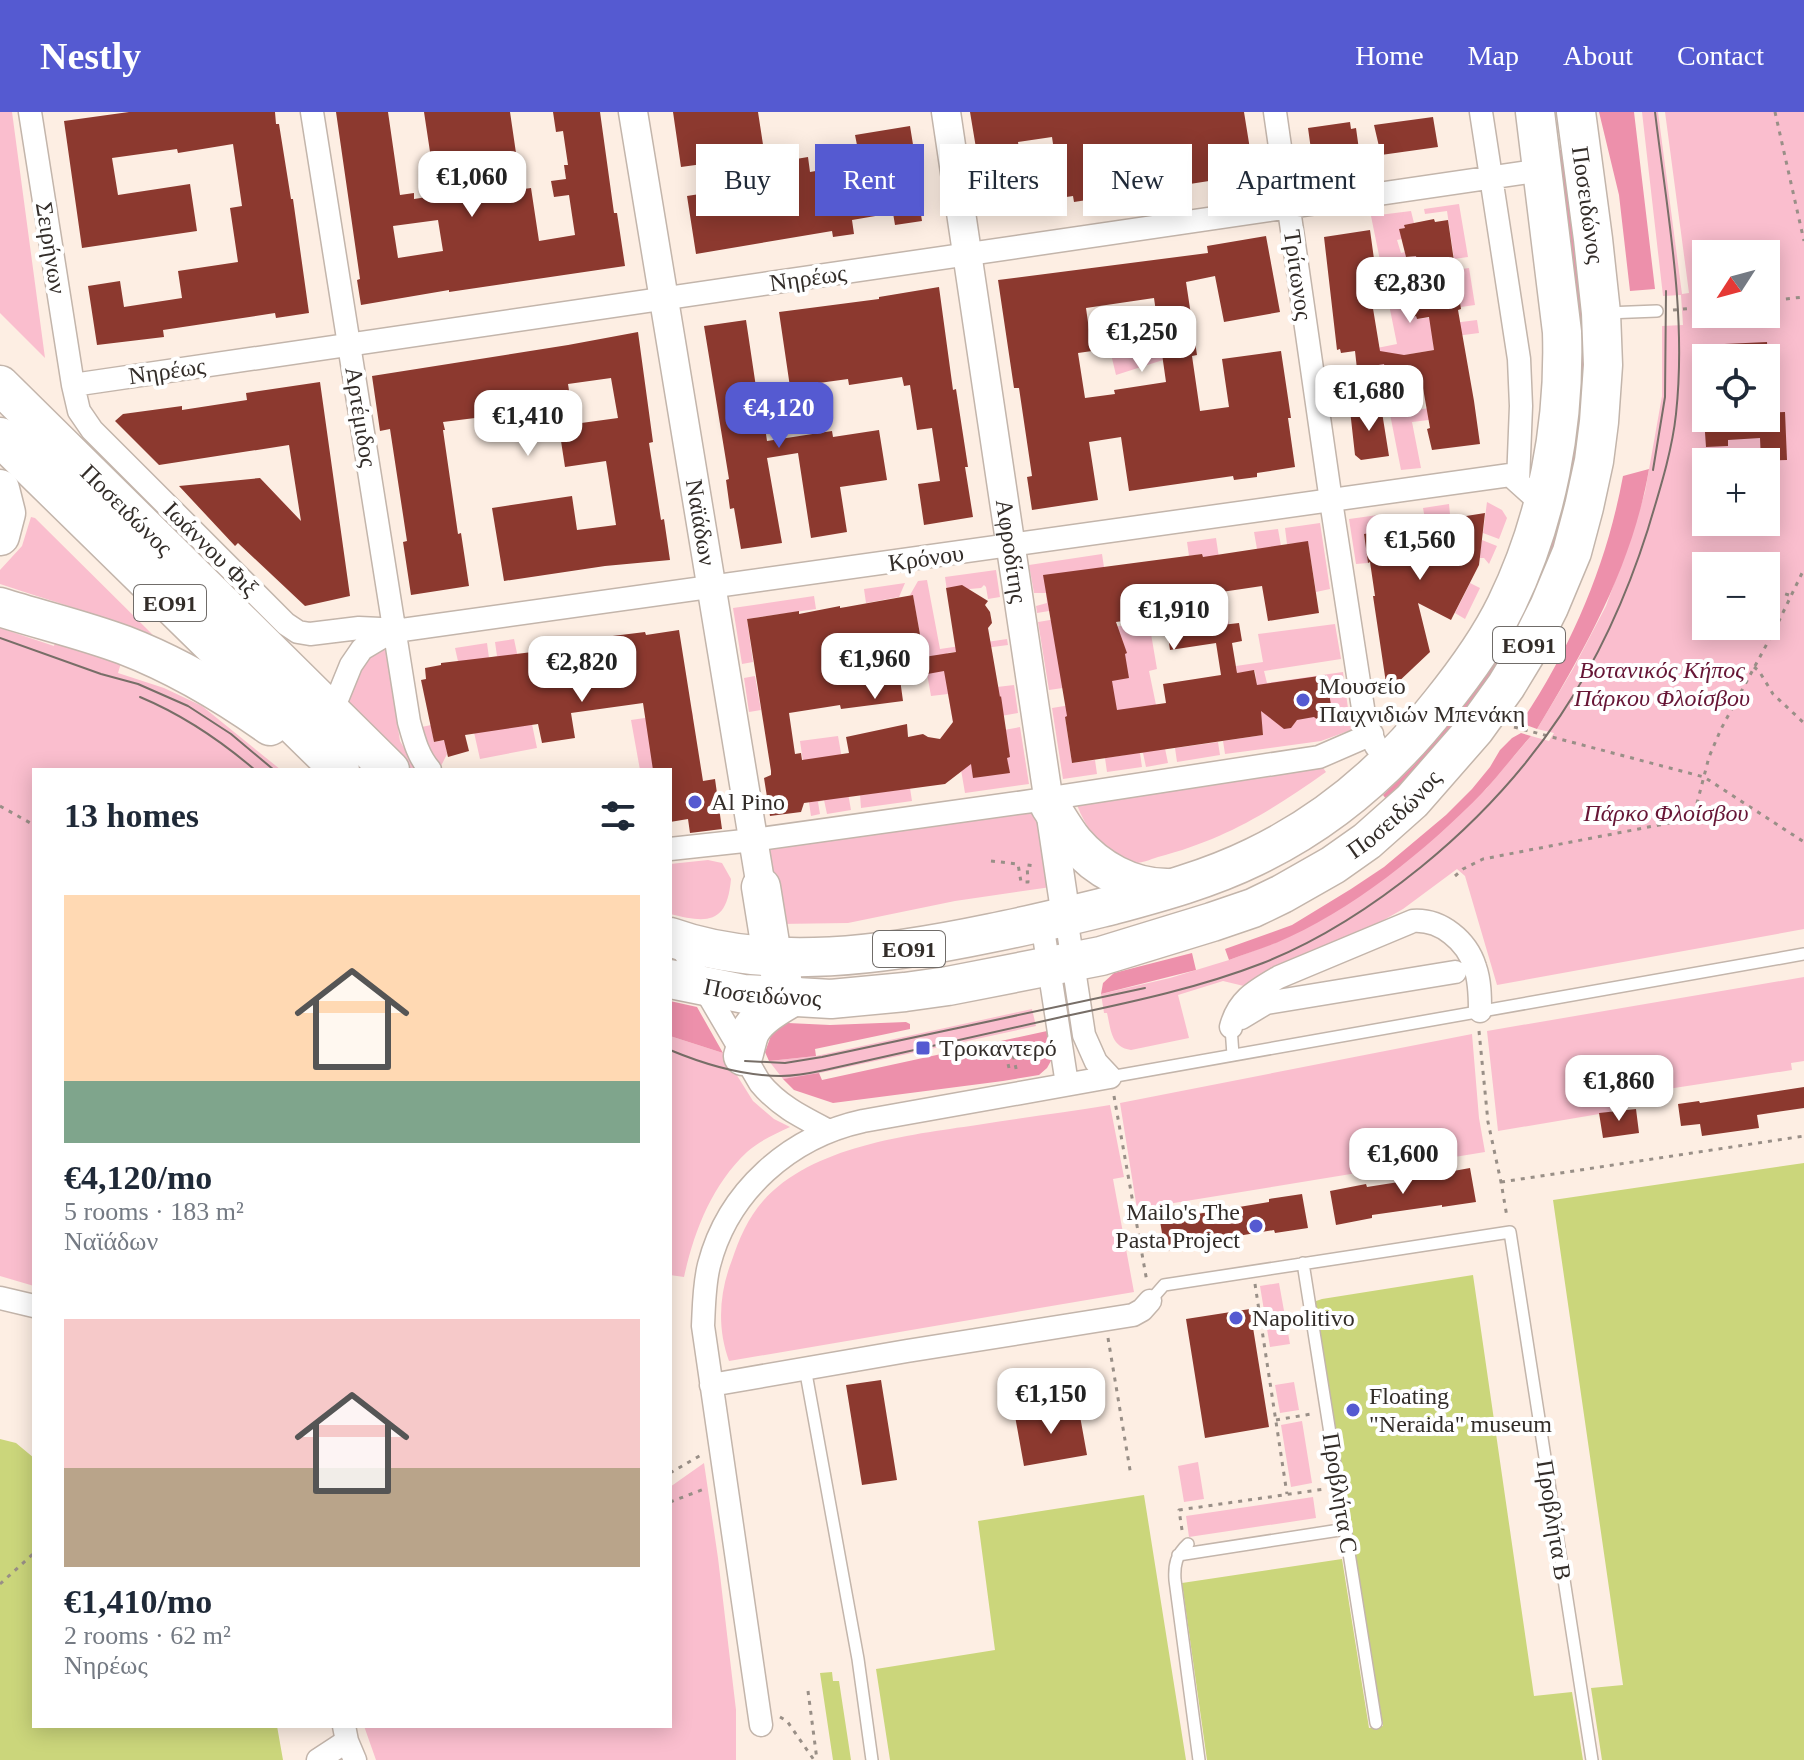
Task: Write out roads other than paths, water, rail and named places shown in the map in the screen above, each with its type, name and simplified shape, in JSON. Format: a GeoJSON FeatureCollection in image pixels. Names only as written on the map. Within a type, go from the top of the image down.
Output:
{"type":"FeatureCollection","features":[{"type":"Feature","properties":{"kind":"highway","name":"Ποσειδώνος"},"geometry":{"type":"LineString","coordinates":[[674,939],[750,956],[774,957],[916,948],[1054,920],[1177,888],[1254,857],[1300,833],[1333,811],[1378,751],[1411,740],[1456,683],[1505,606],[1533,539],[1530,493],[1556,443],[1563,369],[1562,332],[1535,112]]}},
{"type":"Feature","properties":{"kind":"highway","name":"Ποσειδώνος"},"geometry":{"type":"LineString","coordinates":[[686,982],[744,994],[831,999],[905,992],[1074,968],[1253,908],[1282,894],[1367,841],[1412,801],[1475,729],[1526,653],[1572,552],[1594,461],[1603,365],[1601,313],[1576,112]]}},
{"type":"Feature","properties":{"kind":"highway","name":"Ποσειδώνος"},"geometry":{"type":"LineString","coordinates":[[0,385],[388,768]]}},
{"type":"Feature","properties":{"kind":"highway","name":"Ποσειδώνος"},"geometry":{"type":"LineString","coordinates":[[0,437],[336,768]]}},
{"type":"Feature","properties":{"kind":"highway"},"geometry":{"type":"LineString","coordinates":[[0,489],[6,513],[0,536]]}},
{"type":"Feature","properties":{"kind":"highway"},"geometry":{"type":"LineString","coordinates":[[0,607],[158,659],[235,701],[335,768]]}},
{"type":"Feature","properties":{"kind":"highway"},"geometry":{"type":"LineString","coordinates":[[1049,802],[1075,843],[1101,867],[1145,886],[1177,888]]}},
{"type":"Feature","properties":{"kind":"highway"},"geometry":{"type":"LineString","coordinates":[[674,939],[708,940],[728,931],[753,908],[761,887]]}},
{"type":"Feature","properties":{"kind":"highway"},"geometry":{"type":"LineString","coordinates":[[743,1056],[752,1028],[794,996],[788,991],[774,957],[761,887]]}},
{"type":"Feature","properties":{"kind":"street","name":"Σειρήνων"},"geometry":{"type":"LineString","coordinates":[[30,112],[73,385]]}},
{"type":"Feature","properties":{"kind":"street","name":"Αρτέμιδος"},"geometry":{"type":"LineString","coordinates":[[312,112],[409,722],[422,761],[428,768]]}},
{"type":"Feature","properties":{"kind":"street","name":"Ναϊάδων"},"geometry":{"type":"LineString","coordinates":[[633,112],[761,887]]}},
{"type":"Feature","properties":{"kind":"street","name":"Αφροδίτης"},"geometry":{"type":"LineString","coordinates":[[946,112],[1049,802],[1054,920],[1074,968],[1087,1045],[1096,1062],[1110,1077]]}},
{"type":"Feature","properties":{"kind":"street","name":"Τρίτωνος"},"geometry":{"type":"LineString","coordinates":[[1275,112],[1279,144]]}},
{"type":"Feature","properties":{"kind":"street","name":"Ποσειδώνος"},"geometry":{"type":"LineString","coordinates":[[1481,112],[1519,359],[1530,493]]}},
{"type":"Feature","properties":{"kind":"street","name":"Νηρέως"},"geometry":{"type":"LineString","coordinates":[[1384,194],[1543,170]]}},
{"type":"Feature","properties":{"kind":"street","name":"Νηρέως"},"geometry":{"type":"LineString","coordinates":[[73,385],[1232,216]]}},
{"type":"Feature","properties":{"kind":"street","name":"Τρίτωνος"},"geometry":{"type":"LineString","coordinates":[[1289,216],[1365,721],[1378,751]]}},
{"type":"Feature","properties":{"kind":"street","name":"Ιωάννου Φιξ"},"geometry":{"type":"LineString","coordinates":[[73,385],[79,411],[92,430],[286,624],[298,632],[310,634],[359,628],[394,630]]}},
{"type":"Feature","properties":{"kind":"street","name":"Κρόνου"},"geometry":{"type":"LineString","coordinates":[[394,630],[1510,475],[1530,493]]}},
{"type":"Feature","properties":{"kind":"street"},"geometry":{"type":"LineString","coordinates":[[331,714],[351,665],[362,649],[394,630]]}},
{"type":"Feature","properties":{"kind":"street","name":"Ποσειδώνος"},"geometry":{"type":"LineString","coordinates":[[672,849],[1049,802],[1319,757],[1378,751]]}},
{"type":"Feature","properties":{"kind":"street"},"geometry":{"type":"LineString","coordinates":[[1231,1027],[1242,1003],[1279,977],[1405,924],[1421,921],[1446,930],[1466,948],[1477,972],[1480,1011]]}},
{"type":"Feature","properties":{"kind":"street"},"geometry":{"type":"LineString","coordinates":[[674,939],[686,982],[760,1083],[788,1110],[829,1131]]}},
{"type":"Feature","properties":{"kind":"street","name":"Αφροδίτης"},"geometry":{"type":"LineString","coordinates":[[1067,1084],[1074,968]]}},
{"type":"Feature","properties":{"kind":"street"},"geometry":{"type":"LineString","coordinates":[[1231,1027],[1247,1013],[1266,1003],[1455,972]]}},
{"type":"Feature","properties":{"kind":"street"},"geometry":{"type":"LineString","coordinates":[[769,1720],[759,1698],[703,1326],[709,1265],[718,1237],[750,1186],[770,1166],[795,1148],[829,1131],[863,1121],[1110,1077]]}},
{"type":"Feature","properties":{"kind":"street"},"geometry":{"type":"LineString","coordinates":[[0,1298],[32,1306]]}},
{"type":"Feature","properties":{"kind":"street"},"geometry":{"type":"LineString","coordinates":[[711,1385],[1133,1315],[1150,1301]]}},
{"type":"Feature","properties":{"kind":"street"},"geometry":{"type":"LineString","coordinates":[[318,1760],[349,1742]]}},
{"type":"Feature","properties":{"kind":"lane"},"geometry":{"type":"LineString","coordinates":[[1601,313],[1657,311]]}},
{"type":"Feature","properties":{"kind":"lane"},"geometry":{"type":"LineString","coordinates":[[1110,1077],[1804,954]]}},
{"type":"Feature","properties":{"kind":"lane"},"geometry":{"type":"LineString","coordinates":[[1231,1027],[1233,1055]]}},
{"type":"Feature","properties":{"kind":"lane","name":"Προβλήτα Β"},"geometry":{"type":"LineString","coordinates":[[1303,1263],[1510,1232],[1592,1760]]}},
{"type":"Feature","properties":{"kind":"lane"},"geometry":{"type":"LineString","coordinates":[[1150,1301],[1164,1285],[1303,1263]]}},
{"type":"Feature","properties":{"kind":"lane","name":"Προβλήτα C"},"geometry":{"type":"LineString","coordinates":[[1303,1263],[1376,1723]]}},
{"type":"Feature","properties":{"kind":"lane"},"geometry":{"type":"LineString","coordinates":[[805,1368],[858,1659],[872,1760]]}},
{"type":"Feature","properties":{"kind":"lane"},"geometry":{"type":"LineString","coordinates":[[1178,1555],[1346,1529]]}},
{"type":"Feature","properties":{"kind":"lane"},"geometry":{"type":"LineString","coordinates":[[1188,1544],[1175,1562],[1175,1580],[1199,1760]]}},
{"type":"Feature","properties":{"kind":"tram line"},"geometry":{"type":"LineString","coordinates":[[672,1051],[739,1072],[798,1075],[1187,988],[1263,963],[1326,933],[1403,881],[1461,832],[1531,756],[1587,673],[1630,580],[1665,472],[1676,414],[1679,338],[1674,263],[1655,112]]}},
{"type":"Feature","properties":{"kind":"tram line"},"geometry":{"type":"LineString","coordinates":[[1653,470],[1665,397],[1666,291]]}},
{"type":"Feature","properties":{"kind":"tram line"},"geometry":{"type":"LineString","coordinates":[[0,638],[138,684],[188,706],[231,734],[272,768]]}},
{"type":"Feature","properties":{"kind":"tram line"},"geometry":{"type":"LineString","coordinates":[[140,697],[200,729],[253,768]]}},
{"type":"Feature","properties":{"kind":"tram line"},"geometry":{"type":"LineString","coordinates":[[745,1061],[785,1063],[822,1057],[1145,988]]}},
{"type":"Feature","properties":{"kind":"place","name":"Μουσείο Παιχνιδιών Μπενάκη"},"geometry":{"type":"Point","coordinates":[1303,700]}},
{"type":"Feature","properties":{"kind":"place","name":"Al Pino"},"geometry":{"type":"Point","coordinates":[695,802]}},
{"type":"Feature","properties":{"kind":"place","name":"Τροκαντερό"},"geometry":{"type":"Point","coordinates":[923,1048]}},
{"type":"Feature","properties":{"kind":"place","name":"Mailo's The Pasta Project"},"geometry":{"type":"Point","coordinates":[1256,1226]}},
{"type":"Feature","properties":{"kind":"place","name":"Napolitivo"},"geometry":{"type":"Point","coordinates":[1236,1318]}},
{"type":"Feature","properties":{"kind":"place","name":"Floating \"Neraida\" museum"},"geometry":{"type":"Point","coordinates":[1353,1410]}},
{"type":"Feature","properties":{"kind":"park label","name":"Βοτανικός Κήπος Πάρκου Φλοίσβου"},"geometry":{"type":"Point","coordinates":[1662,684]}},
{"type":"Feature","properties":{"kind":"park label","name":"Πάρκο Φλοίσβου"},"geometry":{"type":"Point","coordinates":[1666,813]}}]}
